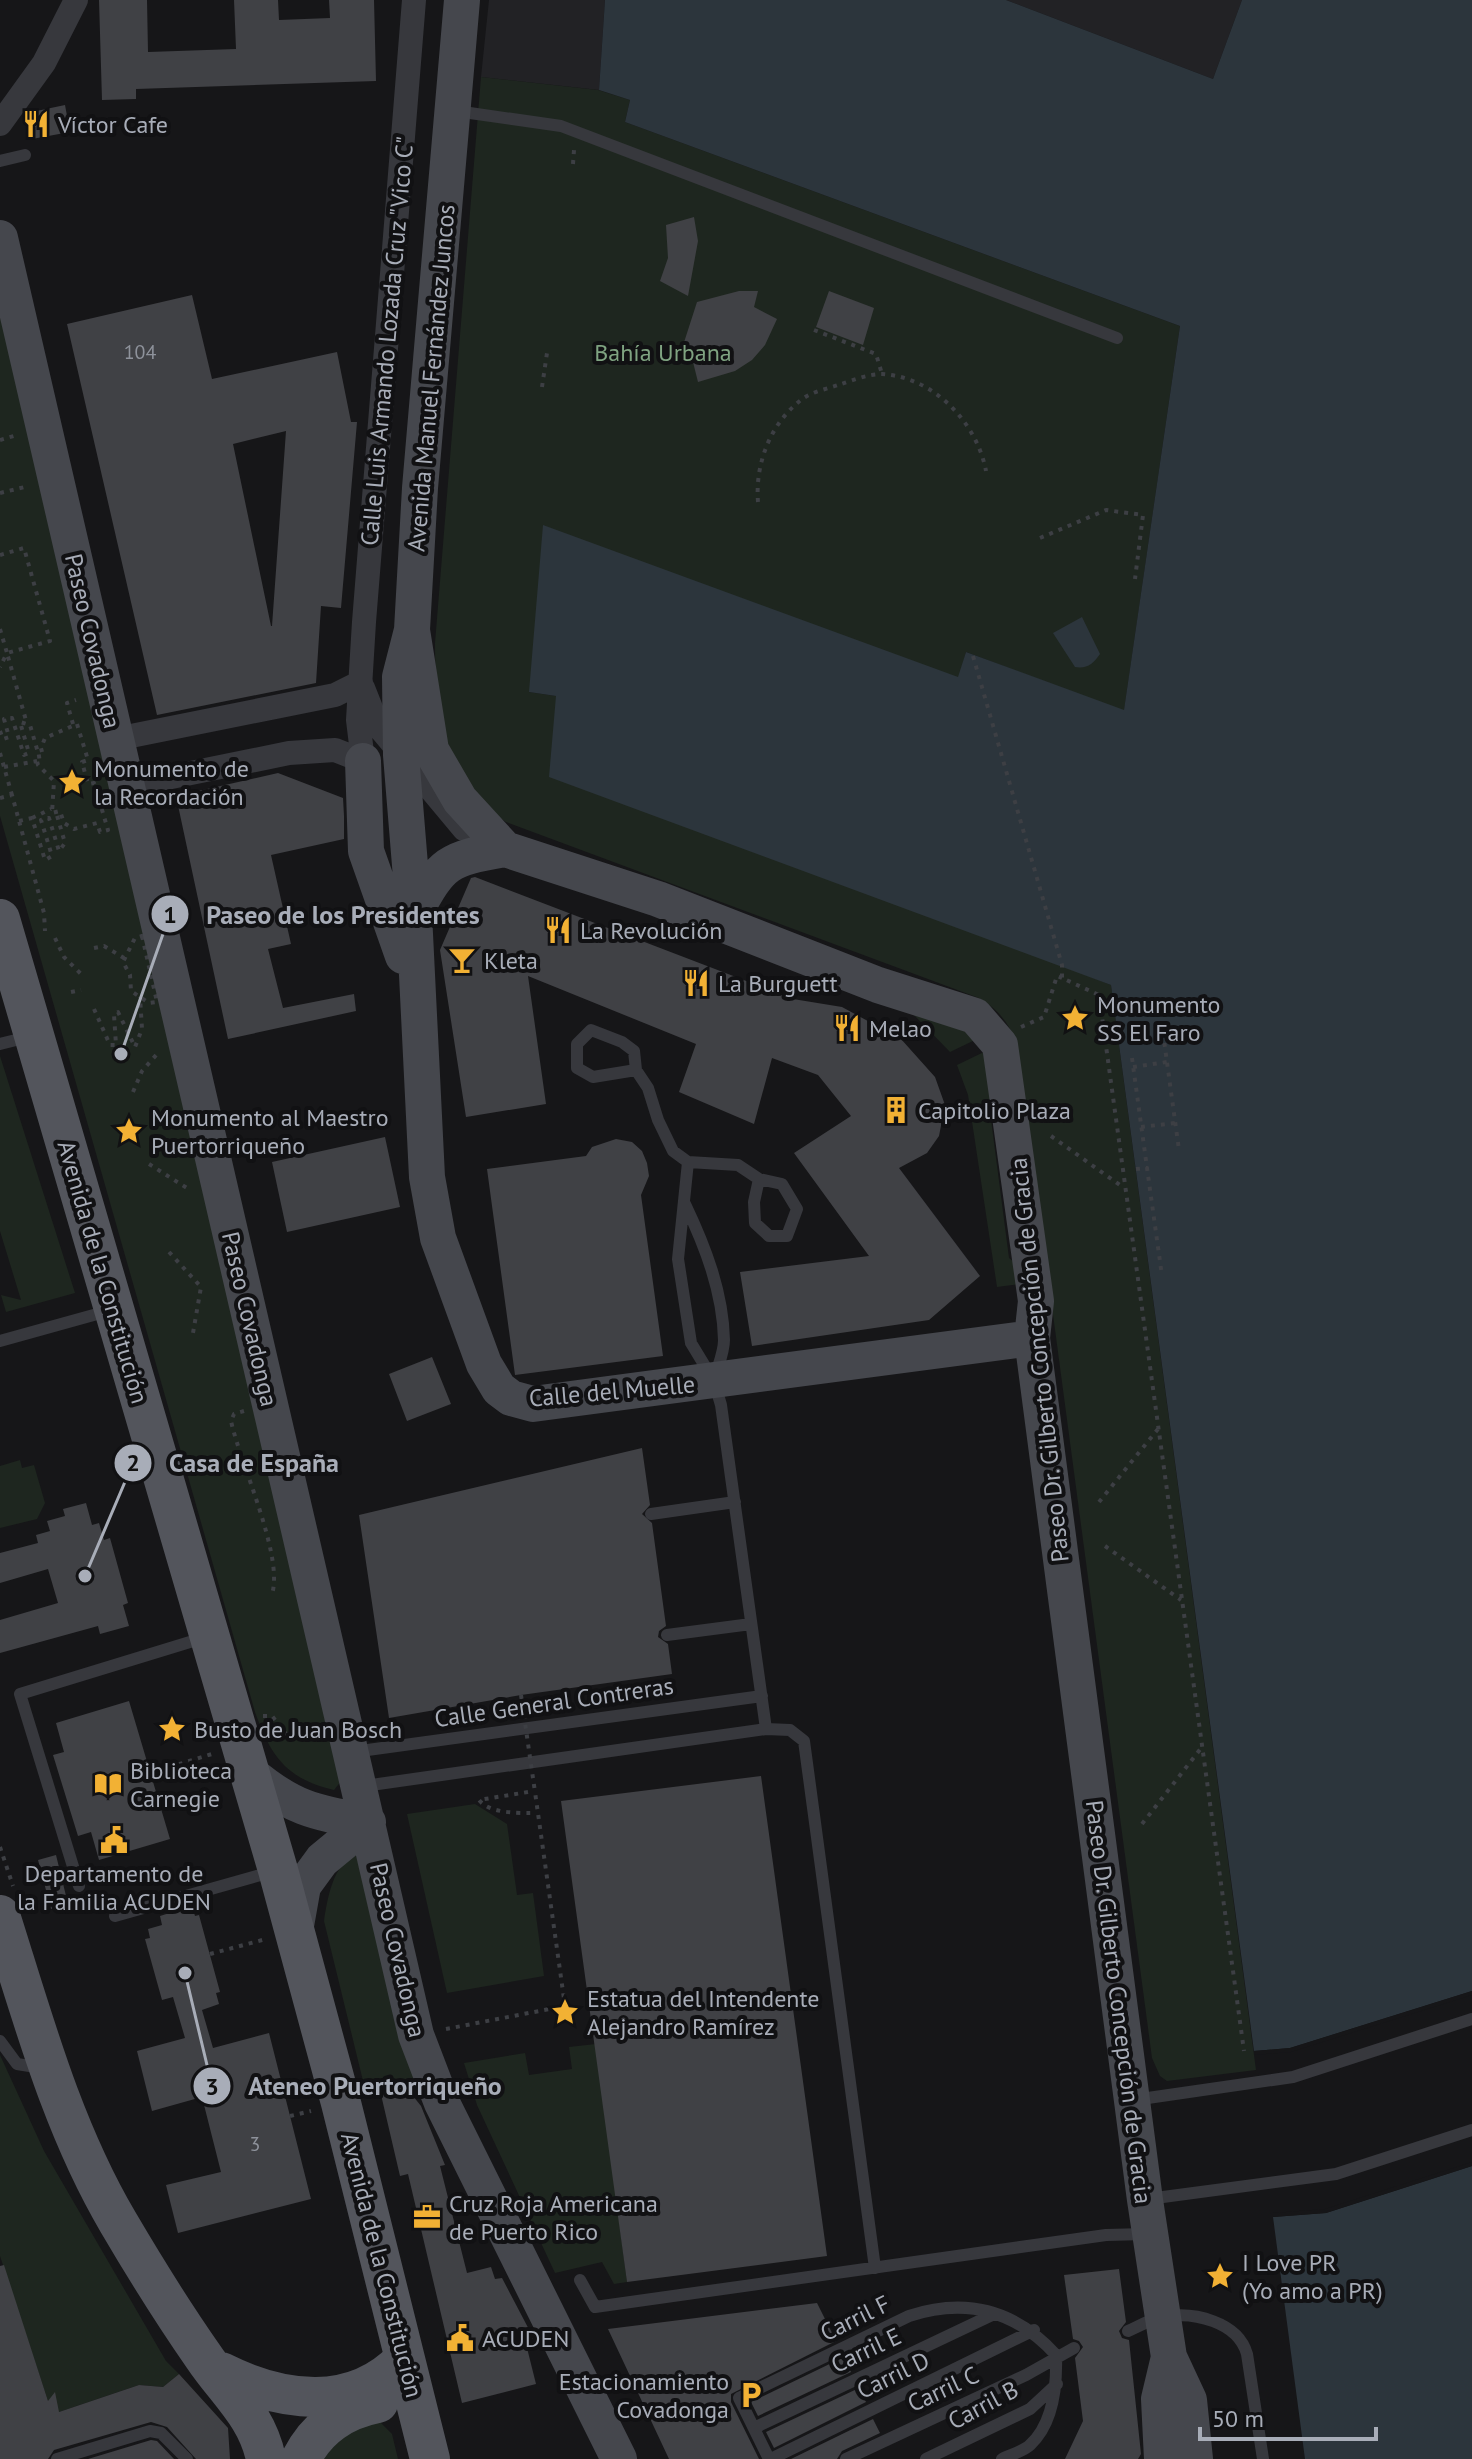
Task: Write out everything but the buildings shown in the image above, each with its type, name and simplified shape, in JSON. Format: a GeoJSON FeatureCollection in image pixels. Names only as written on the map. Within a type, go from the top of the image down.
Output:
{"type":"FeatureCollection","features":[{"type":"Feature","properties":{"kind":"main road","name":"Avenida Manuel Fernández Juncos"},"geometry":{"type":"LineString","coordinates":[[401,755],[400,677],[412,630],[420,488],[462,0]]}},
{"type":"Feature","properties":{"kind":"main road","name":"Paseo Covadonga"},"geometry":{"type":"LineString","coordinates":[[0,238],[4,275],[127,786],[345,1759],[368,1822],[416,2035],[442,2103],[619,2459]]}},
{"type":"Feature","properties":{"kind":"main road","name":"Paseo Dr. Gilberto Concepción de Gracia"},"geometry":{"type":"LineString","coordinates":[[412,630],[431,750],[460,800],[505,849],[658,899],[878,985],[975,1016],[1000,1045],[1036,1301],[1032,1338],[1147,2217],[1169,2357],[1189,2400],[1195,2459]]}},
{"type":"Feature","properties":{"kind":"main road","name":"Calle del Muelle"},"geometry":{"type":"LineString","coordinates":[[401,755],[414,914],[427,1177],[438,1238],[469,1332],[499,1389],[511,1398],[533,1404],[1032,1338]]}},
{"type":"Feature","properties":{"kind":"main road","name":"Calle del Muelle"},"geometry":{"type":"LineString","coordinates":[[363,761],[366,851],[418,1000]]}},
{"type":"Feature","properties":{"kind":"main road"},"geometry":{"type":"LineString","coordinates":[[414,914],[440,871],[452,861],[462,856],[505,849]]}},
{"type":"Feature","properties":{"kind":"main road","name":"Avenida de la Constitución"},"geometry":{"type":"LineString","coordinates":[[0,919],[17,1040],[113,1310],[210,1635],[278,1870],[281,1934],[430,2459]]}},
{"type":"Feature","properties":{"kind":"main road"},"geometry":{"type":"LineString","coordinates":[[250,1773],[277,1795],[304,1810],[368,1822]]}},
{"type":"Feature","properties":{"kind":"main road"},"geometry":{"type":"LineString","coordinates":[[281,1934],[303,1886],[322,1860],[368,1822]]}},
{"type":"Feature","properties":{"kind":"main road"},"geometry":{"type":"LineString","coordinates":[[7,1901],[49,2068],[80,2149],[117,2220],[210,2367],[251,2418],[266,2459]]}},
{"type":"Feature","properties":{"kind":"main road","name":"Paseo Dr. Gilberto Concepción de Gracia"},"geometry":{"type":"LineString","coordinates":[[1162,2459],[1159,2399],[1169,2357]]}},
{"type":"Feature","properties":{"kind":"main road"},"geometry":{"type":"LineString","coordinates":[[210,2367],[267,2393],[300,2399],[365,2385],[388,2375],[404,2359]]}},
{"type":"Feature","properties":{"kind":"main road"},"geometry":{"type":"LineString","coordinates":[[301,2459],[323,2428],[341,2415],[395,2400],[417,2406]]}},
{"type":"Feature","properties":{"kind":"street"},"geometry":{"type":"LineString","coordinates":[[0,124],[44,63],[76,0]]}},
{"type":"Feature","properties":{"kind":"street","name":"Calle Luis Armando Lozada Cruz \"Vico C\""},"geometry":{"type":"LineString","coordinates":[[363,761],[358,720],[414,0]]}},
{"type":"Feature","properties":{"kind":"street"},"geometry":{"type":"LineString","coordinates":[[116,739],[335,695],[361,682],[378,726],[468,833],[484,844],[505,849]]}},
{"type":"Feature","properties":{"kind":"street"},"geometry":{"type":"LineString","coordinates":[[127,786],[289,753],[335,750],[363,761]]}},
{"type":"Feature","properties":{"kind":"lane"},"geometry":{"type":"LineString","coordinates":[[453,111],[561,126],[1117,338]]}},
{"type":"Feature","properties":{"kind":"lane"},"geometry":{"type":"LineString","coordinates":[[0,161],[25,155]]}},
{"type":"Feature","properties":{"kind":"lane"},"geometry":{"type":"LineString","coordinates":[[636,1070],[593,1077],[577,1068],[577,1044],[591,1030],[622,1042],[634,1051],[636,1070],[648,1088],[658,1120],[673,1151],[688,1162],[738,1165],[759,1179],[782,1184],[797,1209],[787,1236],[769,1236],[755,1223],[754,1202],[759,1179]]}},
{"type":"Feature","properties":{"kind":"lane"},"geometry":{"type":"LineString","coordinates":[[688,1162],[678,1259],[691,1343],[714,1381],[735,1502],[766,1729]]}},
{"type":"Feature","properties":{"kind":"lane"},"geometry":{"type":"LineString","coordinates":[[685,1204],[709,1255],[724,1342],[714,1381]]}},
{"type":"Feature","properties":{"kind":"lane"},"geometry":{"type":"LineString","coordinates":[[1,1336],[113,1310]]}},
{"type":"Feature","properties":{"kind":"lane"},"geometry":{"type":"LineString","coordinates":[[651,1514],[735,1502]]}},
{"type":"Feature","properties":{"kind":"lane"},"geometry":{"type":"LineString","coordinates":[[667,1635],[751,1624]]}},
{"type":"Feature","properties":{"kind":"lane"},"geometry":{"type":"LineString","coordinates":[[79,1886],[20,1694],[210,1635]]}},
{"type":"Feature","properties":{"kind":"lane","name":"Calle General Contreras"},"geometry":{"type":"LineString","coordinates":[[345,1759],[762,1696]]}},
{"type":"Feature","properties":{"kind":"lane"},"geometry":{"type":"LineString","coordinates":[[345,1759],[766,1729],[790,1730],[804,1741],[875,2268]]}},
{"type":"Feature","properties":{"kind":"lane"},"geometry":{"type":"LineString","coordinates":[[115,1916],[278,1870]]}},
{"type":"Feature","properties":{"kind":"lane"},"geometry":{"type":"LineString","coordinates":[[1132,2100],[1293,2077],[1472,2019]]}},
{"type":"Feature","properties":{"kind":"lane"},"geometry":{"type":"LineString","coordinates":[[0,2041],[17,2064],[49,2068]]}},
{"type":"Feature","properties":{"kind":"lane"},"geometry":{"type":"LineString","coordinates":[[580,2280],[595,2307],[1106,2235],[1147,2217],[1336,2174],[1472,2130]]}},
{"type":"Feature","properties":{"kind":"lane","name":"Carril F"},"geometry":{"type":"LineString","coordinates":[[754,2428],[739,2398],[909,2316],[931,2309],[997,2312]]}},
{"type":"Feature","properties":{"kind":"lane"},"geometry":{"type":"LineString","coordinates":[[997,2312],[1034,2330],[1056,2355],[1057,2384],[1047,2422],[1030,2446],[1002,2459]]}},
{"type":"Feature","properties":{"kind":"lane","name":"Carril E"},"geometry":{"type":"LineString","coordinates":[[754,2428],[997,2312]]}},
{"type":"Feature","properties":{"kind":"lane"},"geometry":{"type":"LineString","coordinates":[[1128,2331],[1163,2317],[1200,2316],[1243,2339],[1263,2459]]}},
{"type":"Feature","properties":{"kind":"lane","name":"Carril D"},"geometry":{"type":"LineString","coordinates":[[770,2459],[1034,2330]]}},
{"type":"Feature","properties":{"kind":"lane","name":"Carril C"},"geometry":{"type":"LineString","coordinates":[[846,2459],[1026,2375],[1056,2355],[1074,2348]]}},
{"type":"Feature","properties":{"kind":"lane","name":"Carril B"},"geometry":{"type":"LineString","coordinates":[[926,2459],[1030,2409],[1057,2384]]}},
{"type":"Feature","properties":{"kind":"lane"},"geometry":{"type":"LineString","coordinates":[[754,2428],[770,2459]]}},
{"type":"Feature","properties":{"kind":"lane"},"geometry":{"type":"LineString","coordinates":[[57,2459],[150,2431],[161,2433],[187,2459]]}},
{"type":"Feature","properties":{"kind":"path"},"geometry":{"type":"LineString","coordinates":[[814,330],[876,354],[882,374]]}},
{"type":"Feature","properties":{"kind":"path"},"geometry":{"type":"LineString","coordinates":[[542,387],[547,353]]}},
{"type":"Feature","properties":{"kind":"path"},"geometry":{"type":"LineString","coordinates":[[758,502],[756,484],[763,454],[775,430],[802,399],[852,380],[882,374],[919,383],[951,406],[975,435],[986,471]]}},
{"type":"Feature","properties":{"kind":"path"},"geometry":{"type":"LineString","coordinates":[[0,440],[19,435]]}},
{"type":"Feature","properties":{"kind":"path"},"geometry":{"type":"LineString","coordinates":[[0,493],[31,485]]}},
{"type":"Feature","properties":{"kind":"path"},"geometry":{"type":"LineString","coordinates":[[1040,538],[1106,510],[1143,515],[1135,579]]}},
{"type":"Feature","properties":{"kind":"path"},"geometry":{"type":"LineString","coordinates":[[0,555],[24,548],[50,641],[7,653],[0,667]]}},
{"type":"Feature","properties":{"kind":"path"},"geometry":{"type":"LineString","coordinates":[[38,595],[47,592]]}},
{"type":"Feature","properties":{"kind":"path"},"geometry":{"type":"LineString","coordinates":[[0,629],[38,759],[54,781],[53,811],[65,843],[59,851],[49,818],[41,820],[52,856],[45,860],[32,818]]}},
{"type":"Feature","properties":{"kind":"path"},"geometry":{"type":"LineString","coordinates":[[973,656],[1062,965],[1062,978]]}},
{"type":"Feature","properties":{"kind":"path"},"geometry":{"type":"LineString","coordinates":[[19,821],[60,811],[64,823],[74,829],[97,823],[100,832],[108,830],[94,783],[88,784],[82,762],[88,760],[67,703],[82,698]]}},
{"type":"Feature","properties":{"kind":"path"},"geometry":{"type":"LineString","coordinates":[[0,731],[3,739],[9,737],[4,719],[12,718],[24,755],[29,753],[20,722],[27,724]]}},
{"type":"Feature","properties":{"kind":"path"},"geometry":{"type":"LineString","coordinates":[[4,768],[43,756],[41,748],[45,738],[74,725]]}},
{"type":"Feature","properties":{"kind":"path"},"geometry":{"type":"LineString","coordinates":[[0,753],[44,913],[45,931]]}},
{"type":"Feature","properties":{"kind":"path"},"geometry":{"type":"LineString","coordinates":[[0,798],[12,795]]}},
{"type":"Feature","properties":{"kind":"path"},"geometry":{"type":"LineString","coordinates":[[55,938],[64,957],[84,977]]}},
{"type":"Feature","properties":{"kind":"path"},"geometry":{"type":"LineString","coordinates":[[94,948],[104,946],[124,958]]}},
{"type":"Feature","properties":{"kind":"path"},"geometry":{"type":"LineString","coordinates":[[1032,1022],[1044,1017],[1057,976],[1099,995],[1244,2051]]}},
{"type":"Feature","properties":{"kind":"path"},"geometry":{"type":"LineString","coordinates":[[71,992],[81,990]]}},
{"type":"Feature","properties":{"kind":"path"},"geometry":{"type":"LineString","coordinates":[[94,1009],[110,1045],[116,1045],[114,1015],[118,1012],[135,1047],[142,1029],[140,997]]}},
{"type":"Feature","properties":{"kind":"path"},"geometry":{"type":"LineString","coordinates":[[1163,1033],[1179,1150]]}},
{"type":"Feature","properties":{"kind":"path"},"geometry":{"type":"LineString","coordinates":[[133,1092],[151,1057],[164,1049]]}},
{"type":"Feature","properties":{"kind":"path"},"geometry":{"type":"LineString","coordinates":[[1132,1058],[1162,1276]]}},
{"type":"Feature","properties":{"kind":"path"},"geometry":{"type":"LineString","coordinates":[[1133,1067],[1167,1062]]}},
{"type":"Feature","properties":{"kind":"path"},"geometry":{"type":"LineString","coordinates":[[1141,1127],[1175,1123]]}},
{"type":"Feature","properties":{"kind":"path"},"geometry":{"type":"LineString","coordinates":[[1051,1136],[1125,1189]]}},
{"type":"Feature","properties":{"kind":"path"},"geometry":{"type":"LineString","coordinates":[[149,1164],[179,1186],[196,1192]]}},
{"type":"Feature","properties":{"kind":"path"},"geometry":{"type":"LineString","coordinates":[[1136,1169],[1147,1168]]}},
{"type":"Feature","properties":{"kind":"path"},"geometry":{"type":"LineString","coordinates":[[169,1252],[201,1287]]}},
{"type":"Feature","properties":{"kind":"path"},"geometry":{"type":"LineString","coordinates":[[201,1287],[209,1285]]}},
{"type":"Feature","properties":{"kind":"path"},"geometry":{"type":"LineString","coordinates":[[193,1333],[201,1287]]}},
{"type":"Feature","properties":{"kind":"path"},"geometry":{"type":"LineString","coordinates":[[246,1411],[234,1414],[231,1421],[267,1535],[274,1577],[272,1594]]}},
{"type":"Feature","properties":{"kind":"path"},"geometry":{"type":"LineString","coordinates":[[1099,1502],[1159,1429]]}},
{"type":"Feature","properties":{"kind":"path"},"geometry":{"type":"LineString","coordinates":[[1105,1546],[1182,1601]]}},
{"type":"Feature","properties":{"kind":"path"},"geometry":{"type":"LineString","coordinates":[[455,2028],[565,2006],[521,1695]]}},
{"type":"Feature","properties":{"kind":"path"},"geometry":{"type":"LineString","coordinates":[[260,1707],[266,1731]]}},
{"type":"Feature","properties":{"kind":"path"},"geometry":{"type":"LineString","coordinates":[[262,1716],[272,1716],[286,1734],[301,1734],[318,1728],[345,1759]]}},
{"type":"Feature","properties":{"kind":"path"},"geometry":{"type":"LineString","coordinates":[[1142,1824],[1202,1746]]}},
{"type":"Feature","properties":{"kind":"path"},"geometry":{"type":"LineString","coordinates":[[150,1773],[214,1753]]}},
{"type":"Feature","properties":{"kind":"path"},"geometry":{"type":"LineString","coordinates":[[528,1792],[479,1800],[483,1805],[511,1813],[531,1813]]}},
{"type":"Feature","properties":{"kind":"path"},"geometry":{"type":"LineString","coordinates":[[0,1847],[7,1901]]}},
{"type":"Feature","properties":{"kind":"path"},"geometry":{"type":"LineString","coordinates":[[210,1954],[281,1934]]}},
{"type":"Feature","properties":{"kind":"path"},"geometry":{"type":"LineString","coordinates":[[290,2116],[314,2110]]}},
{"type":"Feature","properties":{"kind":"shaded area"},"geometry":{"type":"Polygon","coordinates":[[[489,0],[605,0],[599,90],[481,77],[489,0]]]}},
{"type":"Feature","properties":{"kind":"shaded area"},"geometry":{"type":"Polygon","coordinates":[[[605,0],[1006,0],[1213,79],[1242,0],[1472,0],[1472,1991],[1290,2048],[1254,2051],[1111,985],[549,777],[556,696],[529,692],[543,525],[958,677],[966,652],[1124,710],[1180,326],[625,122],[630,100],[599,90],[605,0]]]}},
{"type":"Feature","properties":{"kind":"shaded area"},"geometry":{"type":"Polygon","coordinates":[[[1006,0],[1242,0],[1213,79],[1006,0]]]}},
{"type":"Feature","properties":{"kind":"shaded area"},"geometry":{"type":"Polygon","coordinates":[[[1082,617],[1100,654],[1089,665],[1075,667],[1053,633],[1082,617]]]}},
{"type":"Feature","properties":{"kind":"shaded area"},"geometry":{"type":"Polygon","coordinates":[[[1472,2166],[1472,2459],[1305,2459],[1273,2217],[1326,2213],[1472,2166]]]}},
{"type":"Feature","properties":{"kind":"green space","name":"Bahía Urbana"},"geometry":{"type":"Polygon","coordinates":[[[481,77],[598,90],[630,100],[625,122],[1180,326],[1124,711],[966,652],[959,677],[529,692],[556,696],[1006,943],[1111,985],[1256,2070],[1167,2081],[1160,2076],[1152,2058],[1017,1044],[1010,1030],[1002,1017],[979,998],[506,822],[485,806],[469,787],[448,743],[441,718],[435,643],[481,77]]]}},
{"type":"Feature","properties":{"kind":"green space"},"geometry":{"type":"Polygon","coordinates":[[[0,299],[342,1780],[334,1790],[304,1780],[283,1764],[267,1742],[255,1712],[0,816],[0,299]]]}},
{"type":"Feature","properties":{"kind":"green space"},"geometry":{"type":"Polygon","coordinates":[[[912,1013],[952,1022],[977,1039],[950,1052],[912,1013]]]}},
{"type":"Feature","properties":{"kind":"green space"},"geometry":{"type":"Polygon","coordinates":[[[986,1051],[995,1100],[989,1104],[1009,1258],[1015,1263],[1020,1284],[997,1287],[968,1095],[957,1065],[986,1051]]]}},
{"type":"Feature","properties":{"kind":"green space"},"geometry":{"type":"Polygon","coordinates":[[[0,1056],[75,1293],[6,1312],[1,1295],[21,1300],[0,1231],[0,1056]]]}},
{"type":"Feature","properties":{"kind":"green space"},"geometry":{"type":"Polygon","coordinates":[[[20,1460],[22,1468],[34,1465],[45,1503],[37,1519],[0,1528],[0,1466],[20,1460]]]}},
{"type":"Feature","properties":{"kind":"green space"},"geometry":{"type":"Polygon","coordinates":[[[475,1804],[507,1824],[517,1895],[533,1893],[544,1976],[447,1993],[407,1814],[475,1804]]]}},
{"type":"Feature","properties":{"kind":"green space"},"geometry":{"type":"Polygon","coordinates":[[[356,1855],[419,2077],[365,2089],[324,1921],[329,1893],[337,1874],[348,1859],[356,1855]]]}},
{"type":"Feature","properties":{"kind":"green space"},"geometry":{"type":"Polygon","coordinates":[[[596,2044],[627,2282],[614,2284],[602,2262],[555,2273],[477,2105],[464,2063],[525,2053],[529,2075],[572,2069],[569,2047],[596,2044]]]}},
{"type":"Feature","properties":{"kind":"green space"},"geometry":{"type":"Polygon","coordinates":[[[0,2055],[44,2151],[166,2361],[179,2374],[163,2387],[139,2385],[59,2412],[48,2401],[0,2256],[0,2055]]]}},
{"type":"Feature","properties":{"kind":"green space"},"geometry":{"type":"Polygon","coordinates":[[[379,2421],[392,2434],[398,2459],[321,2459],[344,2434],[379,2421]]]}},
{"type":"Feature","properties":{"kind":"pier"},"geometry":{"type":"Polygon","coordinates":[[[1472,1991],[1472,1995],[1291,2052],[1254,2055],[1254,2051],[1290,2048],[1472,1991]]]}},
{"type":"Feature","properties":{"kind":"pier"},"geometry":{"type":"Polygon","coordinates":[[[1472,2162],[1472,2166],[1326,2213],[1273,2217],[1273,2213],[1325,2209],[1472,2162]]]}},
{"type":"Feature","properties":{"kind":"place","name":"Víctor Cafe"},"geometry":{"type":"Point","coordinates":[36,124]}},
{"type":"Feature","properties":{"kind":"place","name":"Monumento de la Recordación"},"geometry":{"type":"Point","coordinates":[72,782]}},
{"type":"Feature","properties":{"kind":"place","name":"La Revolución"},"geometry":{"type":"Point","coordinates":[558,930]}},
{"type":"Feature","properties":{"kind":"place","name":"Kleta"},"geometry":{"type":"Point","coordinates":[462,960]}},
{"type":"Feature","properties":{"kind":"place","name":"La Burguett"},"geometry":{"type":"Point","coordinates":[696,983]}},
{"type":"Feature","properties":{"kind":"place","name":"Monumento SS El Faro"},"geometry":{"type":"Point","coordinates":[1075,1018]}},
{"type":"Feature","properties":{"kind":"place","name":"Melao"},"geometry":{"type":"Point","coordinates":[847,1028]}},
{"type":"Feature","properties":{"kind":"place","name":"Paseo de los Presidentes"},"geometry":{"type":"Point","coordinates":[121,1054]}},
{"type":"Feature","properties":{"kind":"place","name":"Capitolio Plaza"},"geometry":{"type":"Point","coordinates":[896,1110]}},
{"type":"Feature","properties":{"kind":"place","name":"Monumento al Maestro Puertorriqueño"},"geometry":{"type":"Point","coordinates":[129,1131]}},
{"type":"Feature","properties":{"kind":"place","name":"Casa de España"},"geometry":{"type":"Point","coordinates":[85,1576]}},
{"type":"Feature","properties":{"kind":"place","name":"Busto de Juan Bosch"},"geometry":{"type":"Point","coordinates":[172,1729]}},
{"type":"Feature","properties":{"kind":"place","name":"Biblioteca Carnegie"},"geometry":{"type":"Point","coordinates":[108,1784]}},
{"type":"Feature","properties":{"kind":"place","name":"Departamento de la Familia ACUDEN"},"geometry":{"type":"Point","coordinates":[114,1840]}},
{"type":"Feature","properties":{"kind":"place","name":"Ateneo Puertorriqueño"},"geometry":{"type":"Point","coordinates":[185,1973]}},
{"type":"Feature","properties":{"kind":"place","name":"Estatua del Intendente Alejandro Ramírez"},"geometry":{"type":"Point","coordinates":[565,2012]}},
{"type":"Feature","properties":{"kind":"place","name":"Cruz Roja Americana de Puerto Rico"},"geometry":{"type":"Point","coordinates":[427,2217]}},
{"type":"Feature","properties":{"kind":"place","name":"I Love PR (Yo amo a PR)"},"geometry":{"type":"Point","coordinates":[1220,2276]}},
{"type":"Feature","properties":{"kind":"place","name":"ACUDEN"},"geometry":{"type":"Point","coordinates":[460,2338]}},
{"type":"Feature","properties":{"kind":"place","name":"Estacionamiento Covadonga"},"geometry":{"type":"Point","coordinates":[751,2395]}}]}
